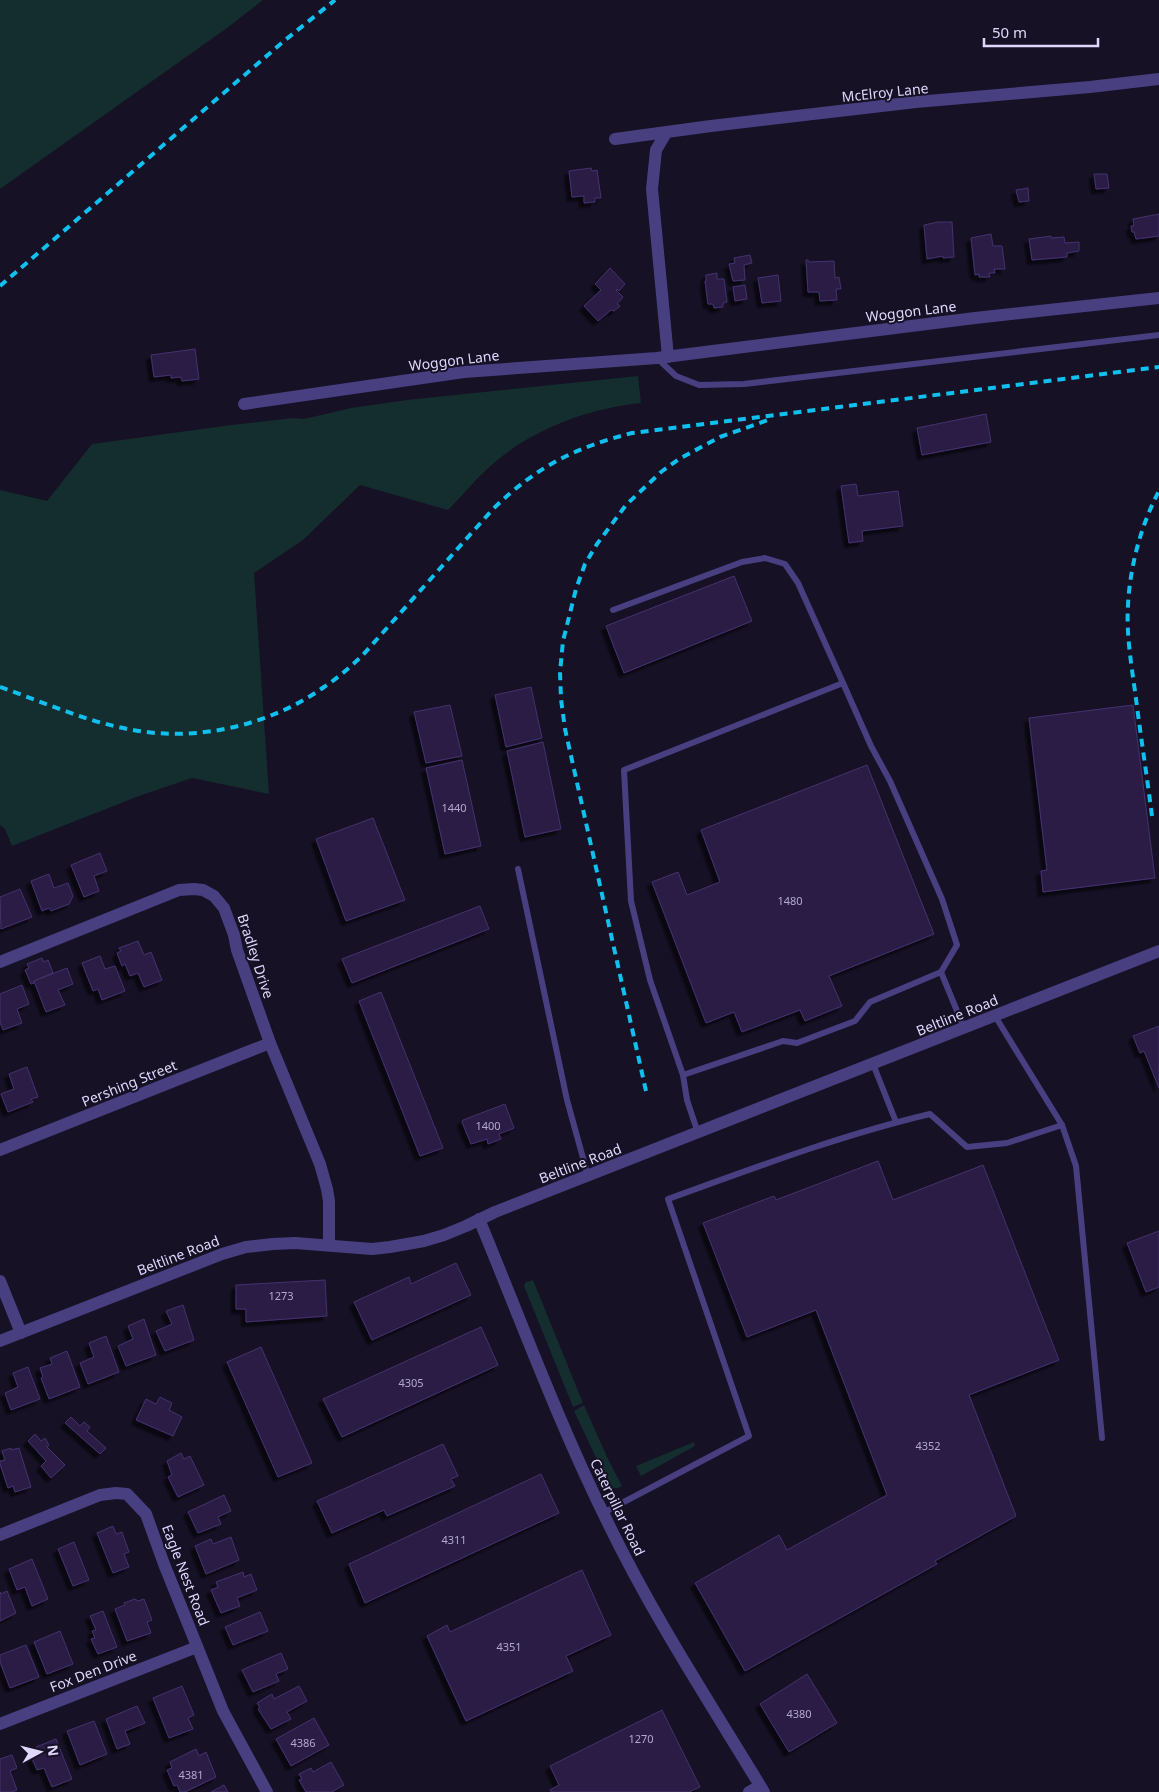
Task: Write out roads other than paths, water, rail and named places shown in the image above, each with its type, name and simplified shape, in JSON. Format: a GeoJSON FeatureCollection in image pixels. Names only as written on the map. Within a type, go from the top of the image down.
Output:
{"type":"FeatureCollection","features":[{"type":"Feature","properties":{"kind":"street","name":"McElroy Lane"},"geometry":{"type":"LineString","coordinates":[[615,139],[916,102],[1070,89],[1159,79]]}},
{"type":"Feature","properties":{"kind":"street"},"geometry":{"type":"LineString","coordinates":[[663,358],[652,189],[656,150],[666,133]]}},
{"type":"Feature","properties":{"kind":"street","name":"Woggon Lane"},"geometry":{"type":"LineString","coordinates":[[244,404],[464,372],[663,358],[975,318],[1159,298]]}},
{"type":"Feature","properties":{"kind":"street","name":"Bradley Drive"},"geometry":{"type":"LineString","coordinates":[[0,962],[113,918],[164,895],[184,889],[202,890],[214,896],[224,908],[270,1043],[320,1164],[329,1201],[330,1245]]}},
{"type":"Feature","properties":{"kind":"street","name":"Beltline Road"},"geometry":{"type":"LineString","coordinates":[[0,1341],[222,1254],[246,1247],[295,1243],[372,1249],[424,1241],[1159,951]]}},
{"type":"Feature","properties":{"kind":"street","name":"Pershing Street"},"geometry":{"type":"LineString","coordinates":[[0,1150],[270,1043]]}},
{"type":"Feature","properties":{"kind":"street","name":"Caterpillar Road"},"geometry":{"type":"LineString","coordinates":[[479,1219],[540,1373],[603,1513],[659,1618],[758,1790]]}},
{"type":"Feature","properties":{"kind":"street"},"geometry":{"type":"LineString","coordinates":[[0,1281],[21,1333]]}},
{"type":"Feature","properties":{"kind":"street","name":"Eagle Nest Road"},"geometry":{"type":"LineString","coordinates":[[0,1535],[100,1495],[126,1494],[146,1514],[223,1711],[267,1792]]}},
{"type":"Feature","properties":{"kind":"street","name":"Fox Den Drive"},"geometry":{"type":"LineString","coordinates":[[0,1724],[197,1647]]}},
{"type":"Feature","properties":{"kind":"lane"},"geometry":{"type":"LineString","coordinates":[[663,358],[676,376],[699,385],[744,384],[1159,335]]}},
{"type":"Feature","properties":{"kind":"lane"},"geometry":{"type":"LineString","coordinates":[[613,610],[742,562],[765,558],[785,564],[798,583],[870,746],[890,782],[945,908],[957,945],[941,972],[870,1002],[855,1021],[797,1043],[783,1041],[683,1075]]}},
{"type":"Feature","properties":{"kind":"lane"},"geometry":{"type":"LineString","coordinates":[[698,1133],[687,1100],[683,1075],[650,980],[631,901],[624,770],[843,683]]}},
{"type":"Feature","properties":{"kind":"lane"},"geometry":{"type":"LineString","coordinates":[[518,869],[567,1100],[588,1176]]}},
{"type":"Feature","properties":{"kind":"lane"},"geometry":{"type":"LineString","coordinates":[[941,972],[964,1028]]}},
{"type":"Feature","properties":{"kind":"lane"},"geometry":{"type":"LineString","coordinates":[[995,1016],[1062,1126],[1076,1166],[1102,1438]]}},
{"type":"Feature","properties":{"kind":"lane"},"geometry":{"type":"LineString","coordinates":[[873,1064],[896,1122]]}},
{"type":"Feature","properties":{"kind":"lane"},"geometry":{"type":"LineString","coordinates":[[603,1513],[749,1436],[668,1199],[753,1168],[896,1122],[930,1114],[967,1147],[1008,1143],[1062,1126]]}},
{"type":"Feature","properties":{"kind":"railway"},"geometry":{"type":"LineString","coordinates":[[0,286],[284,41],[335,0]]}},
{"type":"Feature","properties":{"kind":"railway"},"geometry":{"type":"LineString","coordinates":[[0,687],[82,717],[133,730],[183,734],[233,727],[281,711],[329,684],[362,656],[493,509],[509,494],[541,470],[592,445],[632,433],[1159,367]]}},
{"type":"Feature","properties":{"kind":"railway"},"geometry":{"type":"LineString","coordinates":[[646,1091],[565,729],[560,672],[563,641],[576,589],[585,564],[597,544],[626,505],[661,472],[679,459],[720,437],[771,419]]}},
{"type":"Feature","properties":{"kind":"railway"},"geometry":{"type":"LineString","coordinates":[[1152,816],[1131,664],[1128,617],[1129,590],[1137,546],[1159,491]]}}]}
